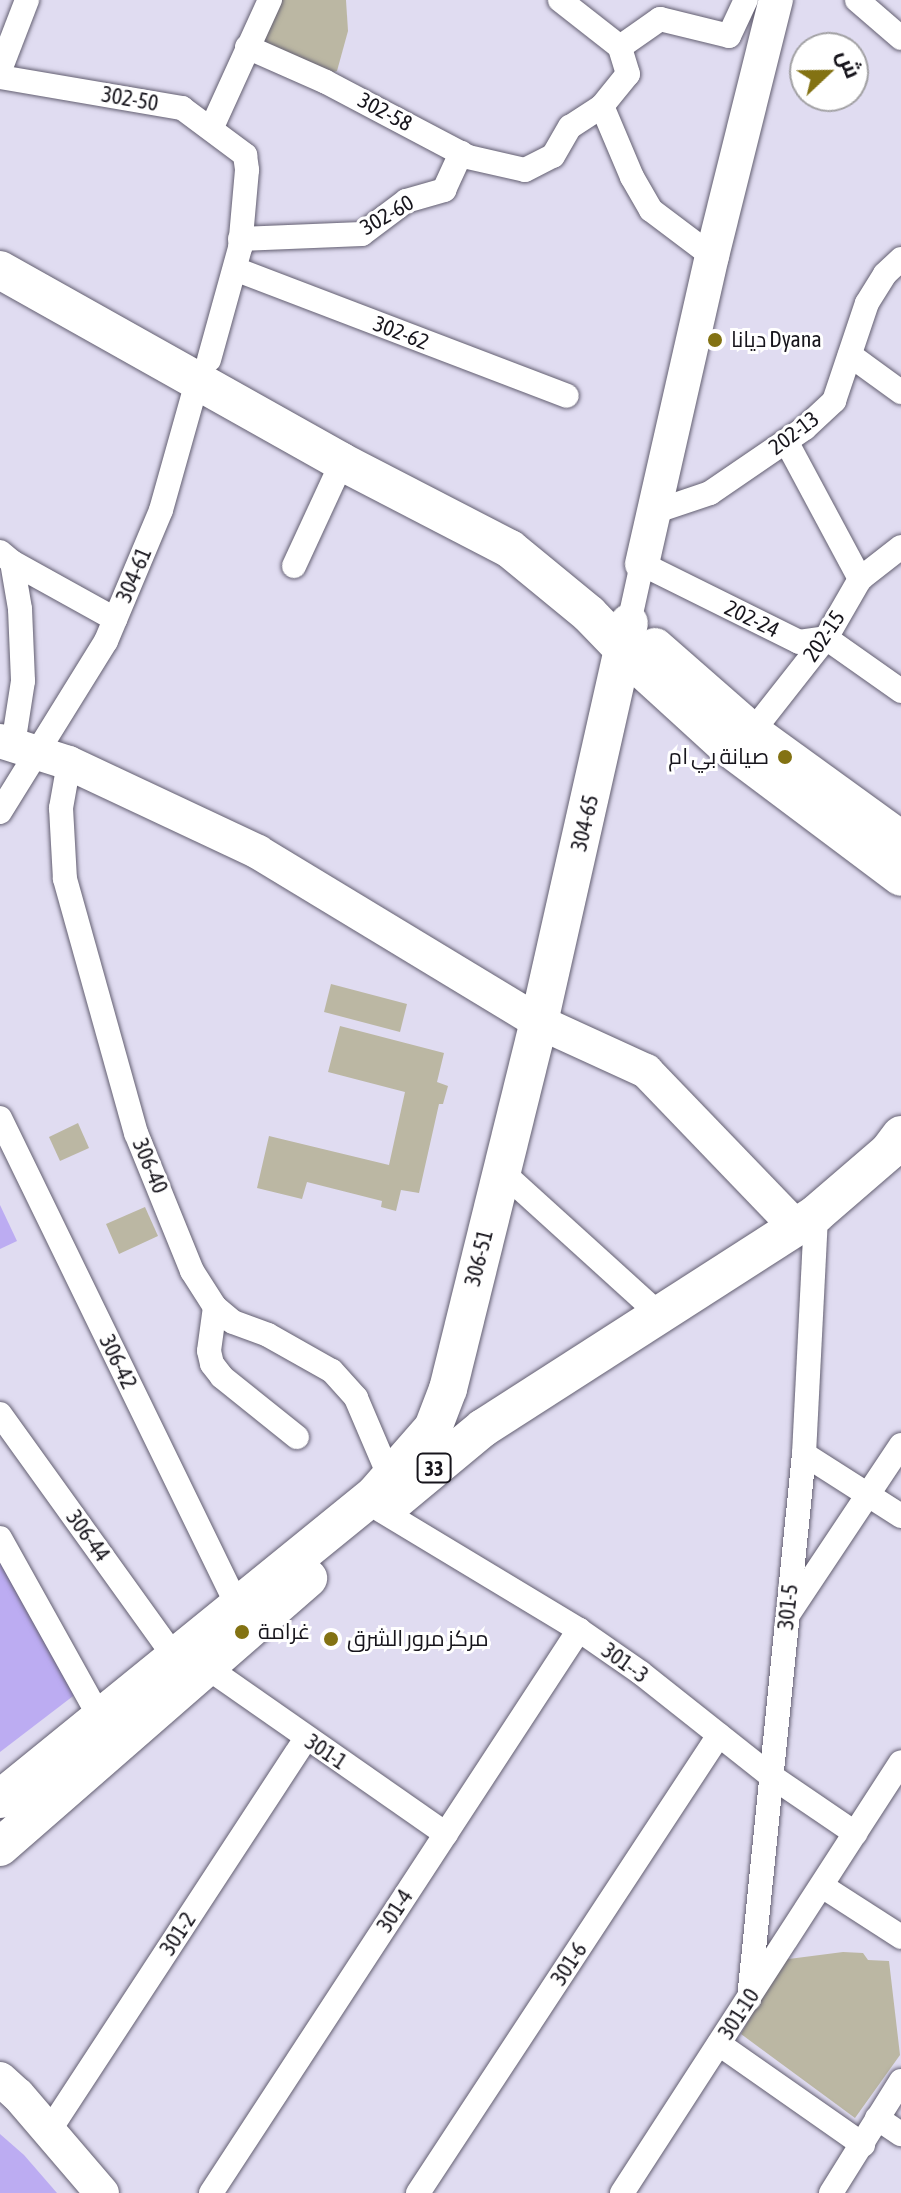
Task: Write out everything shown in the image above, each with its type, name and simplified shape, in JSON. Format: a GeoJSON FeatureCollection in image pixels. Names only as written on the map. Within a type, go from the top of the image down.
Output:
{"type":"FeatureCollection","features":[{"type":"Feature","properties":{"kind":"main road"},"geometry":{"type":"LineString","coordinates":[[0,241],[342,462],[510,549],[589,614],[627,637],[901,840]]}},
{"type":"Feature","properties":{"kind":"main road"},"geometry":{"type":"LineString","coordinates":[[0,270],[520,530],[627,637],[724,744],[901,877]]}},
{"type":"Feature","properties":{"kind":"main road","name":"304-65"},"geometry":{"type":"LineString","coordinates":[[539,1022],[627,637]]}},
{"type":"Feature","properties":{"kind":"main road","name":"306-51"},"geometry":{"type":"LineString","coordinates":[[387,1496],[433,1428],[452,1372],[539,1022]]}},
{"type":"Feature","properties":{"kind":"main road","name":"33"},"geometry":{"type":"LineString","coordinates":[[0,1847],[192,1663],[387,1496],[483,1428],[806,1220],[889,1151],[901,1135]]}},
{"type":"Feature","properties":{"kind":"main road"},"geometry":{"type":"LineString","coordinates":[[452,1372],[463,1391],[484,1403],[516,1407]]}},
{"type":"Feature","properties":{"kind":"main road","name":"33"},"geometry":{"type":"LineString","coordinates":[[0,1799],[100,1718],[192,1663],[237,1605],[298,1571]]}},
{"type":"Feature","properties":{"kind":"street"},"geometry":{"type":"LineString","coordinates":[[0,70],[27,0]]}},
{"type":"Feature","properties":{"kind":"street"},"geometry":{"type":"LineString","coordinates":[[212,127],[270,0]]}},
{"type":"Feature","properties":{"kind":"street"},"geometry":{"type":"LineString","coordinates":[[560,0],[620,47],[628,74],[602,106],[632,177],[651,210],[712,256]]}},
{"type":"Feature","properties":{"kind":"street"},"geometry":{"type":"LineString","coordinates":[[620,47],[660,19],[729,36],[746,0]]}},
{"type":"Feature","properties":{"kind":"street"},"geometry":{"type":"LineString","coordinates":[[627,637],[712,256],[776,0]]}},
{"type":"Feature","properties":{"kind":"street"},"geometry":{"type":"LineString","coordinates":[[857,0],[901,38]]}},
{"type":"Feature","properties":{"kind":"street","name":"302-58"},"geometry":{"type":"LineString","coordinates":[[247,47],[326,82],[461,153],[525,170],[553,156],[570,127],[602,106]]}},
{"type":"Feature","properties":{"kind":"street","name":"302-50"},"geometry":{"type":"LineString","coordinates":[[0,77],[182,108],[212,127],[245,155]]}},
{"type":"Feature","properties":{"kind":"street","name":"302-60"},"geometry":{"type":"LineString","coordinates":[[240,239],[362,234],[406,201],[444,190],[461,153]]}},
{"type":"Feature","properties":{"kind":"street","name":"304-61"},"geometry":{"type":"LineString","coordinates":[[0,812],[16,746],[106,641],[161,510],[203,371],[222,322],[235,269],[247,170],[245,155]]}},
{"type":"Feature","properties":{"kind":"street","name":"202-13"},"geometry":{"type":"LineString","coordinates":[[654,512],[710,493],[786,441],[834,401],[867,303],[885,274],[901,259]]}},
{"type":"Feature","properties":{"kind":"street","name":"302-62"},"geometry":{"type":"LineString","coordinates":[[235,269],[567,396]]}},
{"type":"Feature","properties":{"kind":"street"},"geometry":{"type":"LineString","coordinates":[[850,355],[901,392]]}},
{"type":"Feature","properties":{"kind":"street"},"geometry":{"type":"LineString","coordinates":[[786,441],[860,579]]}},
{"type":"Feature","properties":{"kind":"street"},"geometry":{"type":"LineString","coordinates":[[294,566],[342,462]]}},
{"type":"Feature","properties":{"kind":"street","name":"202-15"},"geometry":{"type":"LineString","coordinates":[[752,732],[826,638],[860,579],[901,547]]}},
{"type":"Feature","properties":{"kind":"street"},"geometry":{"type":"LineString","coordinates":[[6,557],[115,619]]}},
{"type":"Feature","properties":{"kind":"street"},"geometry":{"type":"LineString","coordinates":[[6,557],[20,609],[23,681],[16,746],[69,763],[258,852],[539,1022],[646,1071],[806,1220]]}},
{"type":"Feature","properties":{"kind":"street","name":"202-24"},"geometry":{"type":"LineString","coordinates":[[642,564],[799,642],[826,638]]}},
{"type":"Feature","properties":{"kind":"street"},"geometry":{"type":"LineString","coordinates":[[826,638],[901,691]]}},
{"type":"Feature","properties":{"kind":"street","name":"306-40"},"geometry":{"type":"LineString","coordinates":[[69,763],[61,808],[65,879],[136,1133],[192,1271],[215,1307],[233,1322],[268,1335],[332,1371],[356,1398],[387,1496]]}},
{"type":"Feature","properties":{"kind":"street","name":"306-42"},"geometry":{"type":"LineString","coordinates":[[0,1118],[237,1605]]}},
{"type":"Feature","properties":{"kind":"street"},"geometry":{"type":"LineString","coordinates":[[500,1170],[659,1314]]}},
{"type":"Feature","properties":{"kind":"street","name":"301-5"},"geometry":{"type":"LineString","coordinates":[[749,1999],[804,1454],[806,1220]]}},
{"type":"Feature","properties":{"kind":"street"},"geometry":{"type":"LineString","coordinates":[[215,1307],[209,1351],[212,1364],[222,1377],[297,1437]]}},
{"type":"Feature","properties":{"kind":"street","name":"306-44"},"geometry":{"type":"LineString","coordinates":[[0,1414],[192,1663]]}},
{"type":"Feature","properties":{"kind":"street"},"geometry":{"type":"LineString","coordinates":[[788,1615],[901,1445]]}},
{"type":"Feature","properties":{"kind":"street"},"geometry":{"type":"LineString","coordinates":[[804,1454],[901,1516]]}},
{"type":"Feature","properties":{"kind":"street","name":"301--3"},"geometry":{"type":"LineString","coordinates":[[387,1496],[579,1630],[771,1776],[855,1833]]}},
{"type":"Feature","properties":{"kind":"street"},"geometry":{"type":"LineString","coordinates":[[0,1538],[100,1718]]}},
{"type":"Feature","properties":{"kind":"street","name":"301-4"},"geometry":{"type":"LineString","coordinates":[[211,2193],[579,1630]]}},
{"type":"Feature","properties":{"kind":"street","name":"301-1"},"geometry":{"type":"LineString","coordinates":[[192,1663],[446,1834]]}},
{"type":"Feature","properties":{"kind":"street","name":"301-6"},"geometry":{"type":"LineString","coordinates":[[418,2193],[719,1735]]}},
{"type":"Feature","properties":{"kind":"street","name":"301-2"},"geometry":{"type":"LineString","coordinates":[[49,2131],[306,1738]]}},
{"type":"Feature","properties":{"kind":"street","name":"301-10"},"geometry":{"type":"LineString","coordinates":[[622,2193],[901,1762]]}},
{"type":"Feature","properties":{"kind":"street"},"geometry":{"type":"LineString","coordinates":[[822,1886],[901,1937]]}},
{"type":"Feature","properties":{"kind":"street"},"geometry":{"type":"LineString","coordinates":[[719,2044],[863,2145]]}},
{"type":"Feature","properties":{"kind":"street"},"geometry":{"type":"LineString","coordinates":[[0,2079],[102,2193]]}},
{"type":"Feature","properties":{"kind":"street"},"geometry":{"type":"LineString","coordinates":[[831,2193],[901,2081]]}},
{"type":"Feature","properties":{"kind":"street"},"geometry":{"type":"LineString","coordinates":[[877,2118],[901,2134]]}},
{"type":"Feature","properties":{"kind":"shaded area"},"geometry":{"type":"Polygon","coordinates":[[[0,1205],[17,1241],[0,1249],[0,1205]]]}},
{"type":"Feature","properties":{"kind":"shaded area"},"geometry":{"type":"Polygon","coordinates":[[[0,1552],[81,1690],[0,1752],[0,1552]]]}},
{"type":"Feature","properties":{"kind":"shaded area"},"geometry":{"type":"Polygon","coordinates":[[[0,2134],[24,2155],[57,2193],[0,2193],[0,2134]]]}},
{"type":"Feature","properties":{"kind":"building"},"geometry":{"type":"Polygon","coordinates":[[[274,0],[346,0],[348,31],[337,71],[324,75],[253,43],[274,0]]]}},
{"type":"Feature","properties":{"kind":"building"},"geometry":{"type":"Polygon","coordinates":[[[331,984],[407,1004],[400,1032],[324,1012],[331,984]]]}},
{"type":"Feature","properties":{"kind":"building"},"geometry":{"type":"Polygon","coordinates":[[[340,1026],[444,1053],[437,1082],[448,1086],[443,1104],[439,1104],[419,1193],[401,1190],[396,1211],[381,1207],[382,1201],[307,1182],[302,1199],[257,1188],[269,1136],[389,1165],[405,1092],[328,1072],[340,1026]]]}},
{"type":"Feature","properties":{"kind":"building"},"geometry":{"type":"Polygon","coordinates":[[[78,1123],[89,1148],[60,1161],[49,1137],[78,1123]]]}},
{"type":"Feature","properties":{"kind":"building"},"geometry":{"type":"Polygon","coordinates":[[[145,1207],[158,1236],[119,1254],[106,1224],[145,1207]]]}},
{"type":"Feature","properties":{"kind":"building"},"geometry":{"type":"Polygon","coordinates":[[[843,1952],[863,1953],[868,1960],[889,1961],[900,2055],[855,2118],[741,2034],[781,1960],[843,1952]]]}},
{"type":"Feature","properties":{"kind":"place","name":"دیانا Dyana"},"geometry":{"type":"Point","coordinates":[715,340]}},
{"type":"Feature","properties":{"kind":"place","name":"صيانة بي ام"},"geometry":{"type":"Point","coordinates":[785,757]}},
{"type":"Feature","properties":{"kind":"place","name":"غرامة"},"geometry":{"type":"Point","coordinates":[242,1632]}},
{"type":"Feature","properties":{"kind":"place","name":"مرکز مرور الشرق"},"geometry":{"type":"Point","coordinates":[331,1639]}}]}
